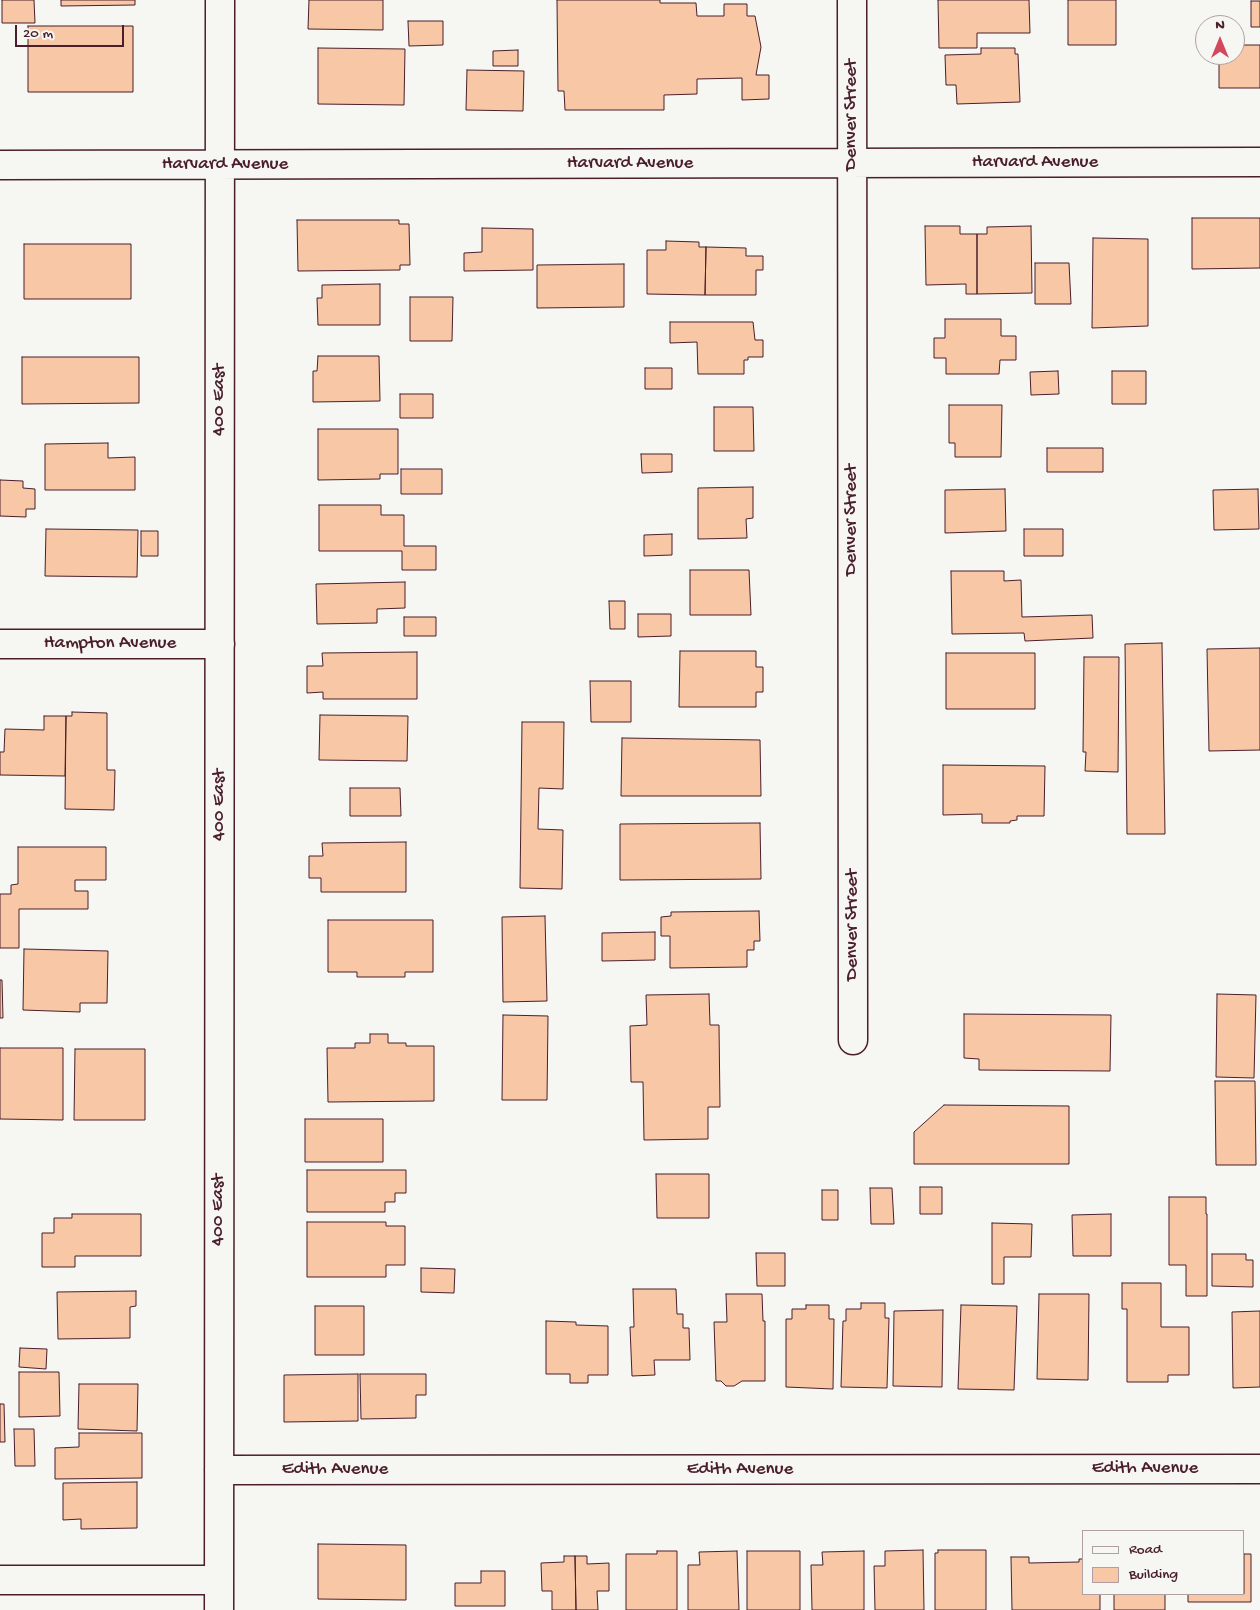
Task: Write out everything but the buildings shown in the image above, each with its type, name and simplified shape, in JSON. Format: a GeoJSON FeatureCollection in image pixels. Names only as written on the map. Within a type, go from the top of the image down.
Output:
{"type":"FeatureCollection","features":[{"type":"Feature","properties":{"kind":"street","name":"400 East"},"geometry":{"type":"LineString","coordinates":[[219,1610],[220,0]]}},
{"type":"Feature","properties":{"kind":"street","name":"Denver Street"},"geometry":{"type":"LineString","coordinates":[[852,0],[853,1040]]}},
{"type":"Feature","properties":{"kind":"street","name":"Harvard Avenue"},"geometry":{"type":"LineString","coordinates":[[0,165],[1260,162]]}},
{"type":"Feature","properties":{"kind":"street","name":"Hampton Avenue"},"geometry":{"type":"LineString","coordinates":[[0,644],[220,644]]}},
{"type":"Feature","properties":{"kind":"street","name":"Edith Avenue"},"geometry":{"type":"LineString","coordinates":[[219,1470],[1260,1469]]}},
{"type":"Feature","properties":{"kind":"street"},"geometry":{"type":"LineString","coordinates":[[0,1580],[219,1580]]}}]}
